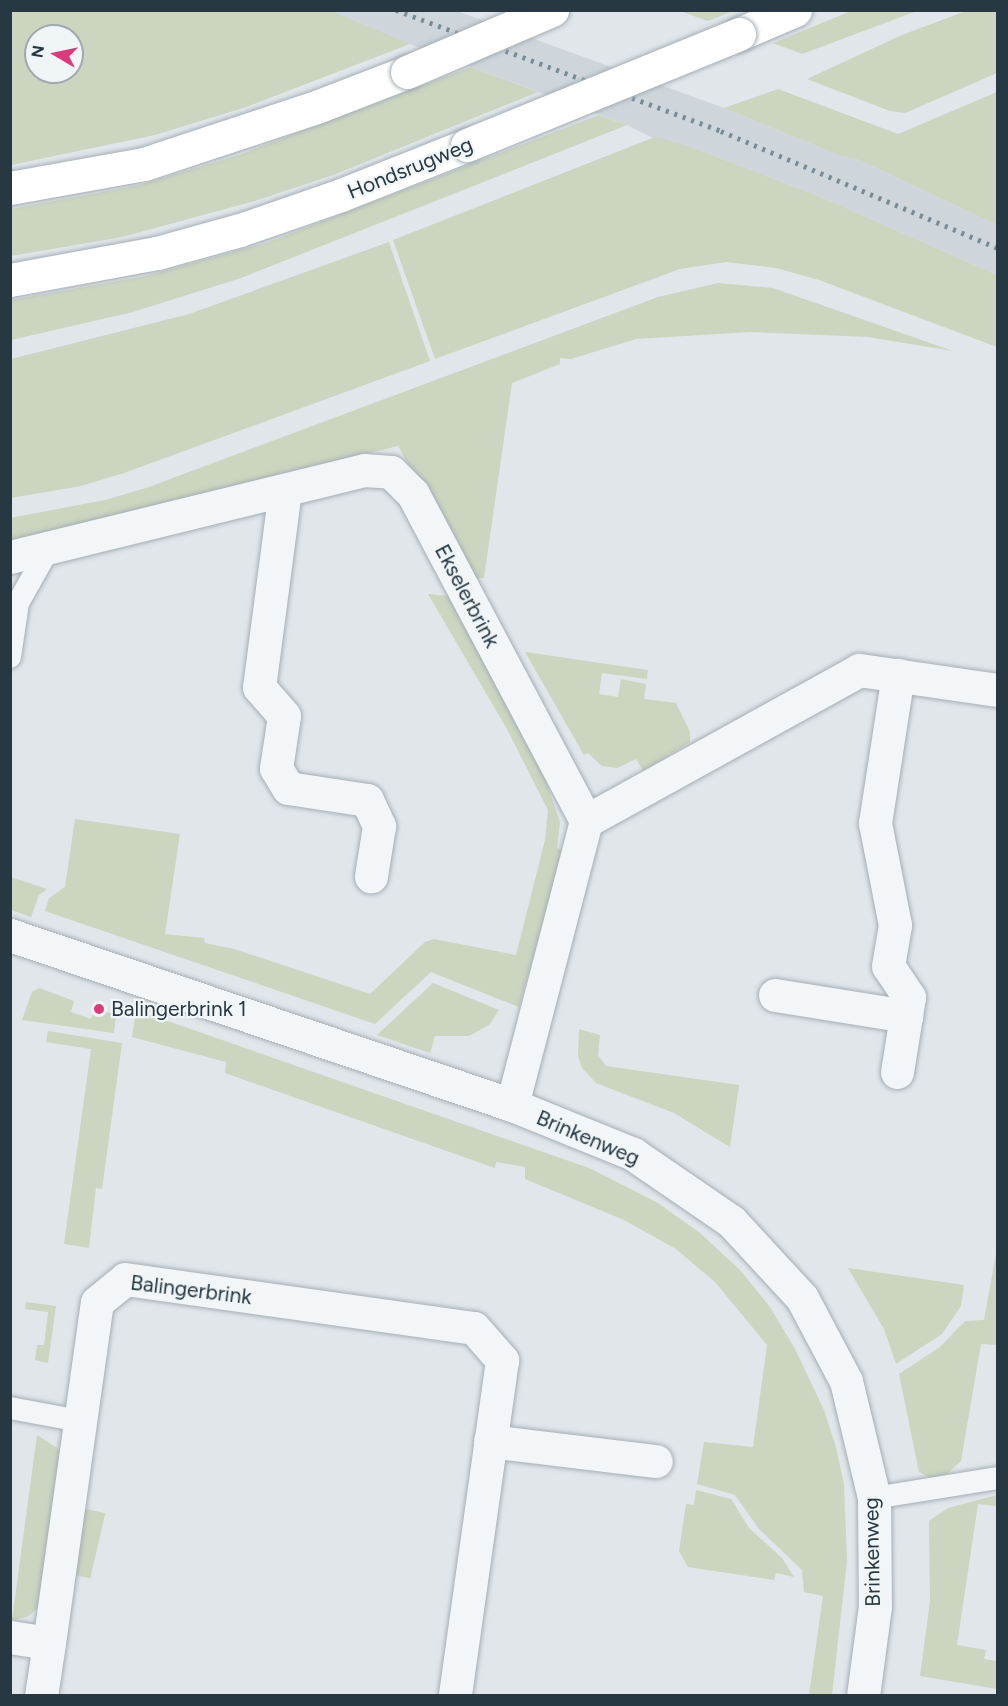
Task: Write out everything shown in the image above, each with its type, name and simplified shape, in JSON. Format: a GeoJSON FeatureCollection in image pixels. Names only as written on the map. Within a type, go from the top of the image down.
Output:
{"type":"FeatureCollection","features":[{"type":"Feature","properties":{"kind":"main road"},"geometry":{"type":"LineString","coordinates":[[10,188],[154,160],[319,106],[407,72],[552,10]]}},
{"type":"Feature","properties":{"kind":"main road","name":"Hondsrugweg"},"geometry":{"type":"LineString","coordinates":[[10,280],[157,253],[240,230],[341,195],[795,10]]}},
{"type":"Feature","properties":{"kind":"street","name":"Ekselerbrink"},"geometry":{"type":"LineString","coordinates":[[10,558],[364,470],[391,472],[413,494],[586,821]]}},
{"type":"Feature","properties":{"kind":"street"},"geometry":{"type":"LineString","coordinates":[[285,490],[259,687],[284,716],[276,768],[288,788],[367,800],[379,826],[371,876]]}},
{"type":"Feature","properties":{"kind":"street"},"geometry":{"type":"LineString","coordinates":[[512,1105],[586,821],[859,670],[998,690]]}},
{"type":"Feature","properties":{"kind":"street"},"geometry":{"type":"LineString","coordinates":[[897,1072],[909,997],[888,966],[895,925],[875,823],[898,675]]}},
{"type":"Feature","properties":{"kind":"street","name":"Brinkenweg"},"geometry":{"type":"LineString","coordinates":[[10,935],[512,1105],[633,1154],[731,1221],[802,1298],[846,1381],[874,1498],[875,1606],[863,1695]]}},
{"type":"Feature","properties":{"kind":"street"},"geometry":{"type":"LineString","coordinates":[[775,995],[906,1016]]}},
{"type":"Feature","properties":{"kind":"street","name":"Balingerbrink"},"geometry":{"type":"LineString","coordinates":[[41,1695],[97,1302],[124,1279],[474,1328],[502,1360],[455,1695]]}},
{"type":"Feature","properties":{"kind":"street"},"geometry":{"type":"LineString","coordinates":[[490,1441],[656,1461]]}},
{"type":"Feature","properties":{"kind":"street"},"geometry":{"type":"LineString","coordinates":[[10,1637],[49,1643]]}},
{"type":"Feature","properties":{"kind":"lane"},"geometry":{"type":"LineString","coordinates":[[10,657],[18,603],[49,548]]}},
{"type":"Feature","properties":{"kind":"lane"},"geometry":{"type":"LineString","coordinates":[[10,1408],[80,1421]]}},
{"type":"Feature","properties":{"kind":"lane"},"geometry":{"type":"LineString","coordinates":[[874,1498],[998,1478]]}},
{"type":"Feature","properties":{"kind":"shaded area"},"geometry":{"type":"Polygon","coordinates":[[[331,11],[457,11],[724,108],[843,157],[857,159],[997,225],[997,275],[821,197],[686,145],[657,140],[627,125],[375,31],[331,11]]]}},
{"type":"Feature","properties":{"kind":"green space"},"geometry":{"type":"Polygon","coordinates":[[[10,11],[331,11],[410,44],[246,107],[155,135],[11,165],[10,11]]]}},
{"type":"Feature","properties":{"kind":"green space"},"geometry":{"type":"Polygon","coordinates":[[[680,11],[733,11],[708,21],[680,11]]]}},
{"type":"Feature","properties":{"kind":"green space"},"geometry":{"type":"Polygon","coordinates":[[[851,11],[917,11],[802,54],[773,43],[851,11]]]}},
{"type":"Feature","properties":{"kind":"green space"},"geometry":{"type":"Polygon","coordinates":[[[966,11],[997,11],[997,73],[905,113],[890,111],[807,79],[902,35],[966,11]]]}},
{"type":"Feature","properties":{"kind":"green space"},"geometry":{"type":"Polygon","coordinates":[[[471,67],[538,92],[333,175],[255,201],[122,237],[11,256],[11,209],[140,185],[239,155],[471,67]]]}},
{"type":"Feature","properties":{"kind":"green space"},"geometry":{"type":"Polygon","coordinates":[[[778,89],[898,134],[997,92],[997,225],[857,159],[843,157],[724,108],[778,89]]]}},
{"type":"Feature","properties":{"kind":"green space"},"geometry":{"type":"Polygon","coordinates":[[[599,115],[627,125],[241,278],[133,312],[11,340],[11,300],[146,276],[266,243],[599,115]]]}},
{"type":"Feature","properties":{"kind":"green space"},"geometry":{"type":"Polygon","coordinates":[[[655,137],[686,145],[821,197],[997,275],[997,347],[819,280],[776,268],[726,262],[680,269],[435,359],[393,240],[655,137]]]}},
{"type":"Feature","properties":{"kind":"green space"},"geometry":{"type":"Polygon","coordinates":[[[389,242],[430,361],[124,473],[81,486],[11,498],[11,359],[189,314],[389,242]]]}},
{"type":"Feature","properties":{"kind":"green space"},"geometry":{"type":"Polygon","coordinates":[[[718,283],[773,288],[953,351],[868,337],[750,332],[636,339],[571,359],[560,358],[560,364],[512,383],[484,578],[473,579],[398,446],[11,541],[10,518],[105,500],[146,488],[658,297],[718,283]]]}},
{"type":"Feature","properties":{"kind":"green space"},"geometry":{"type":"Polygon","coordinates":[[[428,594],[448,596],[553,780],[547,784],[560,822],[557,848],[563,850],[519,1007],[431,972],[375,1024],[45,911],[49,898],[65,887],[75,819],[180,834],[165,934],[204,938],[205,943],[234,949],[370,994],[425,942],[434,939],[516,955],[545,840],[548,810],[507,729],[428,594]]]}},
{"type":"Feature","properties":{"kind":"green space"},"geometry":{"type":"Polygon","coordinates":[[[525,652],[648,670],[647,679],[602,673],[599,694],[618,697],[621,679],[646,684],[644,699],[676,703],[690,732],[690,742],[643,771],[636,759],[617,768],[602,766],[588,753],[584,755],[525,652]]]}},
{"type":"Feature","properties":{"kind":"green space"},"geometry":{"type":"Polygon","coordinates":[[[11,877],[47,889],[39,895],[31,917],[11,910],[11,877]]]}},
{"type":"Feature","properties":{"kind":"green space"},"geometry":{"type":"Polygon","coordinates":[[[433,983],[499,1010],[489,1025],[469,1036],[435,1036],[430,1053],[377,1035],[433,983]]]}},
{"type":"Feature","properties":{"kind":"green space"},"geometry":{"type":"Polygon","coordinates":[[[39,988],[74,1001],[71,1012],[91,1019],[95,1008],[116,1015],[114,1033],[22,1020],[32,992],[39,988]]]}},
{"type":"Feature","properties":{"kind":"green space"},"geometry":{"type":"Polygon","coordinates":[[[136,1010],[589,1168],[658,1203],[700,1233],[740,1270],[770,1307],[795,1349],[824,1410],[836,1447],[844,1484],[847,1561],[832,1695],[809,1695],[823,1596],[804,1592],[802,1570],[759,1529],[735,1495],[697,1484],[704,1442],[753,1447],[767,1345],[715,1282],[676,1249],[624,1220],[525,1179],[525,1167],[496,1162],[495,1168],[225,1073],[226,1062],[132,1037],[136,1010]]]}},
{"type":"Feature","properties":{"kind":"green space"},"geometry":{"type":"Polygon","coordinates":[[[579,1029],[600,1035],[598,1055],[606,1066],[739,1085],[730,1147],[674,1113],[596,1083],[582,1068],[578,1056],[579,1029]]]}},
{"type":"Feature","properties":{"kind":"green space"},"geometry":{"type":"Polygon","coordinates":[[[48,1031],[122,1043],[102,1189],[96,1188],[89,1248],[64,1244],[91,1049],[46,1042],[48,1031]]]}},
{"type":"Feature","properties":{"kind":"green space"},"geometry":{"type":"Polygon","coordinates":[[[997,1248],[997,1345],[981,1344],[961,1461],[947,1474],[932,1479],[919,1472],[899,1374],[940,1347],[965,1321],[984,1320],[997,1248]]]}},
{"type":"Feature","properties":{"kind":"green space"},"geometry":{"type":"Polygon","coordinates":[[[848,1268],[964,1285],[961,1306],[942,1334],[896,1364],[884,1329],[848,1268]]]}},
{"type":"Feature","properties":{"kind":"green space"},"geometry":{"type":"Polygon","coordinates":[[[26,1302],[56,1306],[48,1363],[35,1360],[37,1345],[44,1345],[48,1312],[25,1309],[26,1302]]]}},
{"type":"Feature","properties":{"kind":"green space"},"geometry":{"type":"Polygon","coordinates":[[[37,1435],[65,1453],[39,1607],[27,1617],[12,1620],[37,1435]]]}},
{"type":"Feature","properties":{"kind":"green space"},"geometry":{"type":"Polygon","coordinates":[[[696,1490],[731,1499],[749,1528],[782,1558],[794,1577],[776,1573],[774,1580],[688,1567],[679,1551],[686,1504],[694,1505],[696,1490]]]}},
{"type":"Feature","properties":{"kind":"green space"},"geometry":{"type":"Polygon","coordinates":[[[997,1495],[997,1506],[978,1504],[957,1645],[986,1650],[984,1659],[997,1661],[997,1689],[920,1676],[930,1601],[929,1521],[948,1508],[997,1495]]]}},
{"type":"Feature","properties":{"kind":"green space"},"geometry":{"type":"Polygon","coordinates":[[[78,1507],[105,1513],[90,1579],[63,1572],[78,1507]]]}},
{"type":"Feature","properties":{"kind":"railway"},"geometry":{"type":"LineString","coordinates":[[396,10],[721,131],[998,248]]}},
{"type":"Feature","properties":{"kind":"place","name":"Balingerbrink 1"},"geometry":{"type":"Point","coordinates":[99,1009]}}]}
